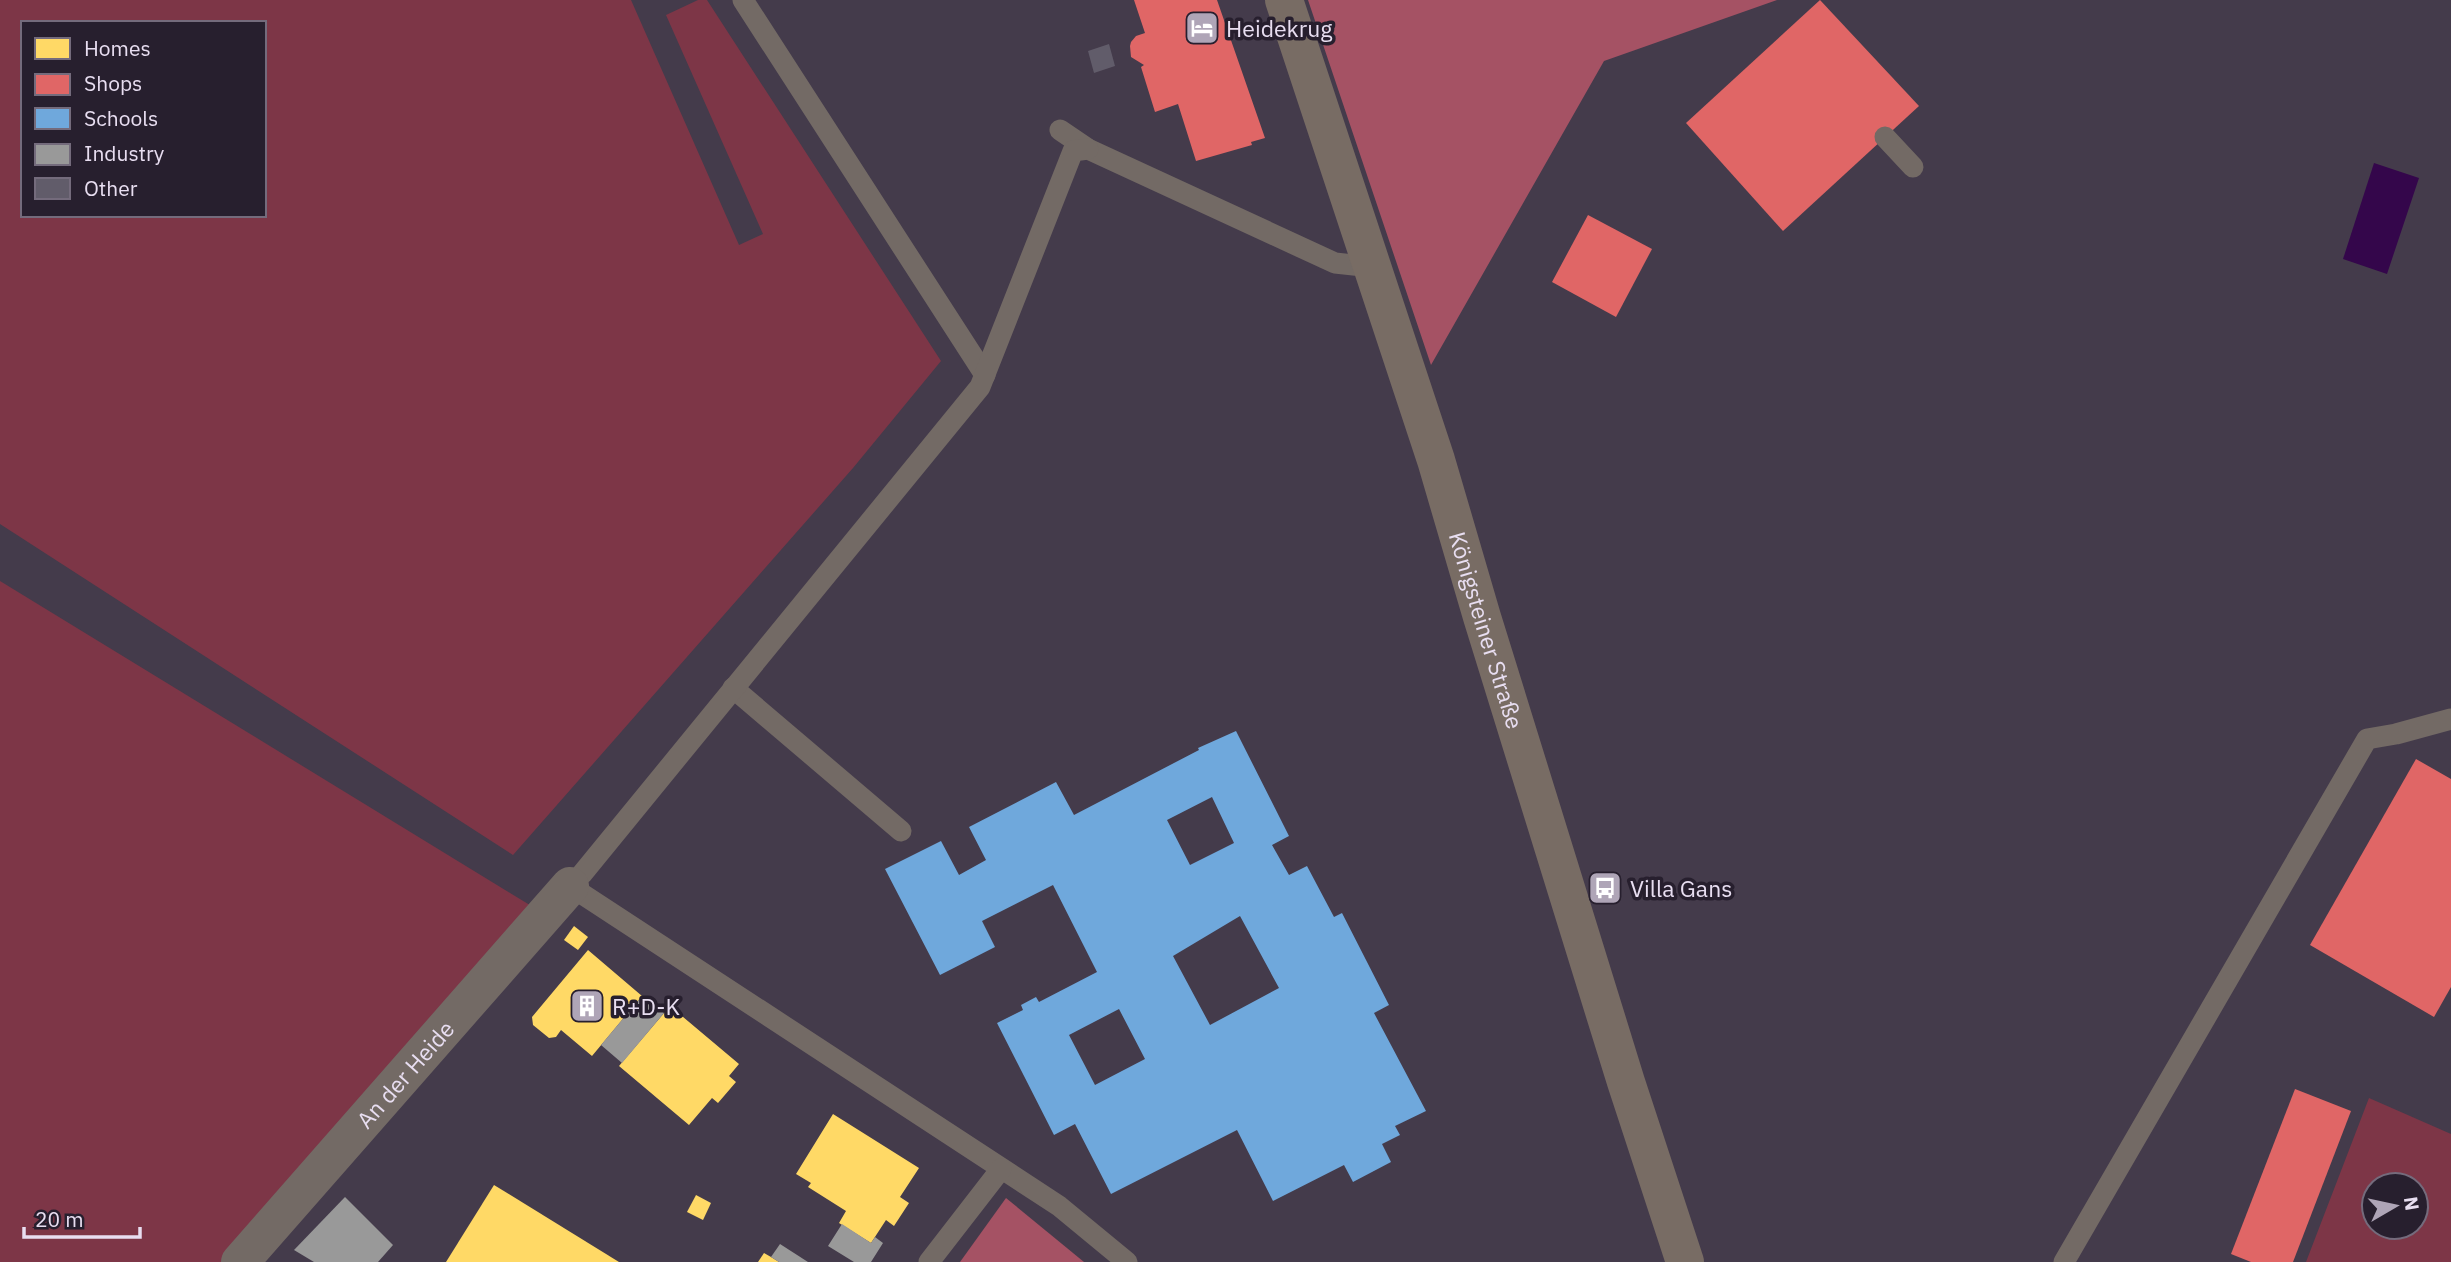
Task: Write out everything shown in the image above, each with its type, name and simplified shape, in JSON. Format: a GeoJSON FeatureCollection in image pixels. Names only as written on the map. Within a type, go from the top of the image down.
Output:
{"type":"FeatureCollection","features":[{"type":"Feature","properties":{"kind":"main road","name":"Königsteiner Straße"},"geometry":{"type":"LineString","coordinates":[[1284,0],[1373,267],[1436,421],[1618,1056],[1685,1262]]}},
{"type":"Feature","properties":{"kind":"street","name":"An der Heide"},"geometry":{"type":"LineString","coordinates":[[240,1262],[576,880]]}},
{"type":"Feature","properties":{"kind":"lane"},"geometry":{"type":"LineString","coordinates":[[743,0],[985,375]]}},
{"type":"Feature","properties":{"kind":"lane"},"geometry":{"type":"LineString","coordinates":[[1060,130],[1088,149],[1335,263],[1373,267]]}},
{"type":"Feature","properties":{"kind":"lane"},"geometry":{"type":"LineString","coordinates":[[1885,137],[1913,167]]}},
{"type":"Feature","properties":{"kind":"lane"},"geometry":{"type":"LineString","coordinates":[[1088,149],[1073,151],[980,387],[576,880],[1059,1206],[1127,1262]]}},
{"type":"Feature","properties":{"kind":"lane"},"geometry":{"type":"LineString","coordinates":[[733,688],[901,831]]}},
{"type":"Feature","properties":{"kind":"lane"},"geometry":{"type":"LineString","coordinates":[[2064,1262],[2367,739],[2451,719]]}},
{"type":"Feature","properties":{"kind":"lane"},"geometry":{"type":"LineString","coordinates":[[929,1262],[1001,1169]]}},
{"type":"Feature","properties":{"kind":"shaded area"},"geometry":{"type":"Polygon","coordinates":[[[0,0],[631,0],[739,245],[763,234],[666,15],[698,0],[707,0],[941,361],[853,468],[513,855],[0,524],[0,0]]]}},
{"type":"Feature","properties":{"kind":"shaded area"},"geometry":{"type":"Polygon","coordinates":[[[1308,0],[1777,0],[1604,61],[1431,365],[1308,0]]]}},
{"type":"Feature","properties":{"kind":"shaded area"},"geometry":{"type":"Polygon","coordinates":[[[2374,163],[2419,178],[2387,274],[2343,259],[2374,163]]]}},
{"type":"Feature","properties":{"kind":"shaded area"},"geometry":{"type":"Polygon","coordinates":[[[0,581],[538,910],[238,1262],[0,1262],[0,581]]]}},
{"type":"Feature","properties":{"kind":"shaded area"},"geometry":{"type":"Polygon","coordinates":[[[2369,1098],[2451,1134],[2451,1262],[2306,1262],[2369,1098]]]}},
{"type":"Feature","properties":{"kind":"shaded area"},"geometry":{"type":"Polygon","coordinates":[[[1006,1198],[1084,1262],[960,1262],[1006,1198]]]}},
{"type":"Feature","properties":{"kind":"building: Homes"},"geometry":{"type":"Polygon","coordinates":[[[574,926],[588,937],[578,950],[564,940],[574,926]]]}},
{"type":"Feature","properties":{"kind":"building: Homes","name":"R+D-K"},"geometry":{"type":"Polygon","coordinates":[[[588,950],[642,996],[592,1056],[561,1030],[556,1037],[549,1038],[533,1025],[532,1017],[588,950]]]}},
{"type":"Feature","properties":{"kind":"building: Homes"},"geometry":{"type":"Polygon","coordinates":[[[670,1006],[739,1064],[729,1076],[736,1082],[718,1103],[712,1098],[689,1125],[619,1066],[670,1006]]]}},
{"type":"Feature","properties":{"kind":"building: Homes"},"geometry":{"type":"Polygon","coordinates":[[[833,1114],[919,1168],[900,1197],[909,1203],[894,1226],[886,1220],[871,1243],[839,1223],[846,1211],[808,1187],[811,1183],[796,1174],[833,1114]]]}},
{"type":"Feature","properties":{"kind":"building: Homes"},"geometry":{"type":"Polygon","coordinates":[[[494,1185],[619,1262],[446,1262],[494,1185]]]}},
{"type":"Feature","properties":{"kind":"building: Homes"},"geometry":{"type":"Polygon","coordinates":[[[696,1195],[711,1203],[703,1220],[687,1212],[696,1195]]]}},
{"type":"Feature","properties":{"kind":"building: Homes"},"geometry":{"type":"Polygon","coordinates":[[[764,1253],[771,1257],[779,1262],[758,1262],[764,1253]]]}},
{"type":"Feature","properties":{"kind":"building: Shops","name":"Heidekrug"},"geometry":{"type":"Polygon","coordinates":[[[1134,0],[1217,0],[1265,138],[1251,142],[1252,145],[1196,161],[1178,104],[1155,112],[1141,67],[1144,65],[1131,57],[1131,42],[1136,36],[1145,33],[1134,0]]]}},
{"type":"Feature","properties":{"kind":"building: Shops"},"geometry":{"type":"Polygon","coordinates":[[[1820,0],[1919,106],[1783,231],[1686,123],[1820,0]]]}},
{"type":"Feature","properties":{"kind":"building: Shops"},"geometry":{"type":"Polygon","coordinates":[[[1588,215],[1652,249],[1616,317],[1552,282],[1588,215]]]}},
{"type":"Feature","properties":{"kind":"building: Shops"},"geometry":{"type":"Polygon","coordinates":[[[2416,759],[2451,779],[2451,987],[2434,1017],[2310,945],[2416,759]]]}},
{"type":"Feature","properties":{"kind":"building: Shops"},"geometry":{"type":"Polygon","coordinates":[[[2295,1089],[2351,1111],[2293,1262],[2251,1262],[2231,1254],[2295,1089]]]}},
{"type":"Feature","properties":{"kind":"building: Schools"},"geometry":{"type":"Polygon","coordinates":[[[1236,731],[1289,836],[1272,845],[1289,875],[1307,866],[1334,917],[1342,913],[1389,1005],[1374,1013],[1426,1111],[1395,1126],[1400,1135],[1382,1144],[1391,1162],[1353,1182],[1344,1165],[1273,1201],[1237,1130],[1111,1194],[1075,1124],[1054,1135],[997,1023],[1023,1010],[1021,1005],[1036,997],[1039,1002],[1097,972],[1053,885],[982,921],[995,947],[940,975],[885,869],[941,841],[959,875],[986,860],[969,827],[1056,782],[1074,815],[1199,750],[1198,748],[1236,731]],[[1212,797],[1167,820],[1190,865],[1234,843],[1212,797]],[[1240,916],[1173,956],[1210,1025],[1279,988],[1240,916]],[[1119,1009],[1069,1035],[1095,1085],[1145,1059],[1119,1009]]]}},
{"type":"Feature","properties":{"kind":"building: Industry"},"geometry":{"type":"Polygon","coordinates":[[[642,996],[664,1013],[622,1063],[601,1045],[642,996]]]}},
{"type":"Feature","properties":{"kind":"building: Industry"},"geometry":{"type":"Polygon","coordinates":[[[345,1197],[393,1245],[378,1262],[314,1262],[294,1250],[345,1197]]]}},
{"type":"Feature","properties":{"kind":"building: Industry"},"geometry":{"type":"Polygon","coordinates":[[[842,1224],[871,1243],[875,1237],[883,1243],[871,1262],[854,1262],[828,1246],[842,1224]]]}},
{"type":"Feature","properties":{"kind":"building: Industry"},"geometry":{"type":"Polygon","coordinates":[[[780,1244],[808,1262],[779,1262],[771,1257],[780,1244]]]}},
{"type":"Feature","properties":{"kind":"building: Other"},"geometry":{"type":"Polygon","coordinates":[[[1109,44],[1115,66],[1094,73],[1088,51],[1109,44]]]}},
{"type":"Feature","properties":{"kind":"place","name":"Heidekrug"},"geometry":{"type":"Point","coordinates":[1202,28]}},
{"type":"Feature","properties":{"kind":"place","name":"Villa Gans"},"geometry":{"type":"Point","coordinates":[1605,888]}},
{"type":"Feature","properties":{"kind":"place","name":"R+D-K"},"geometry":{"type":"Point","coordinates":[587,1006]}}]}
